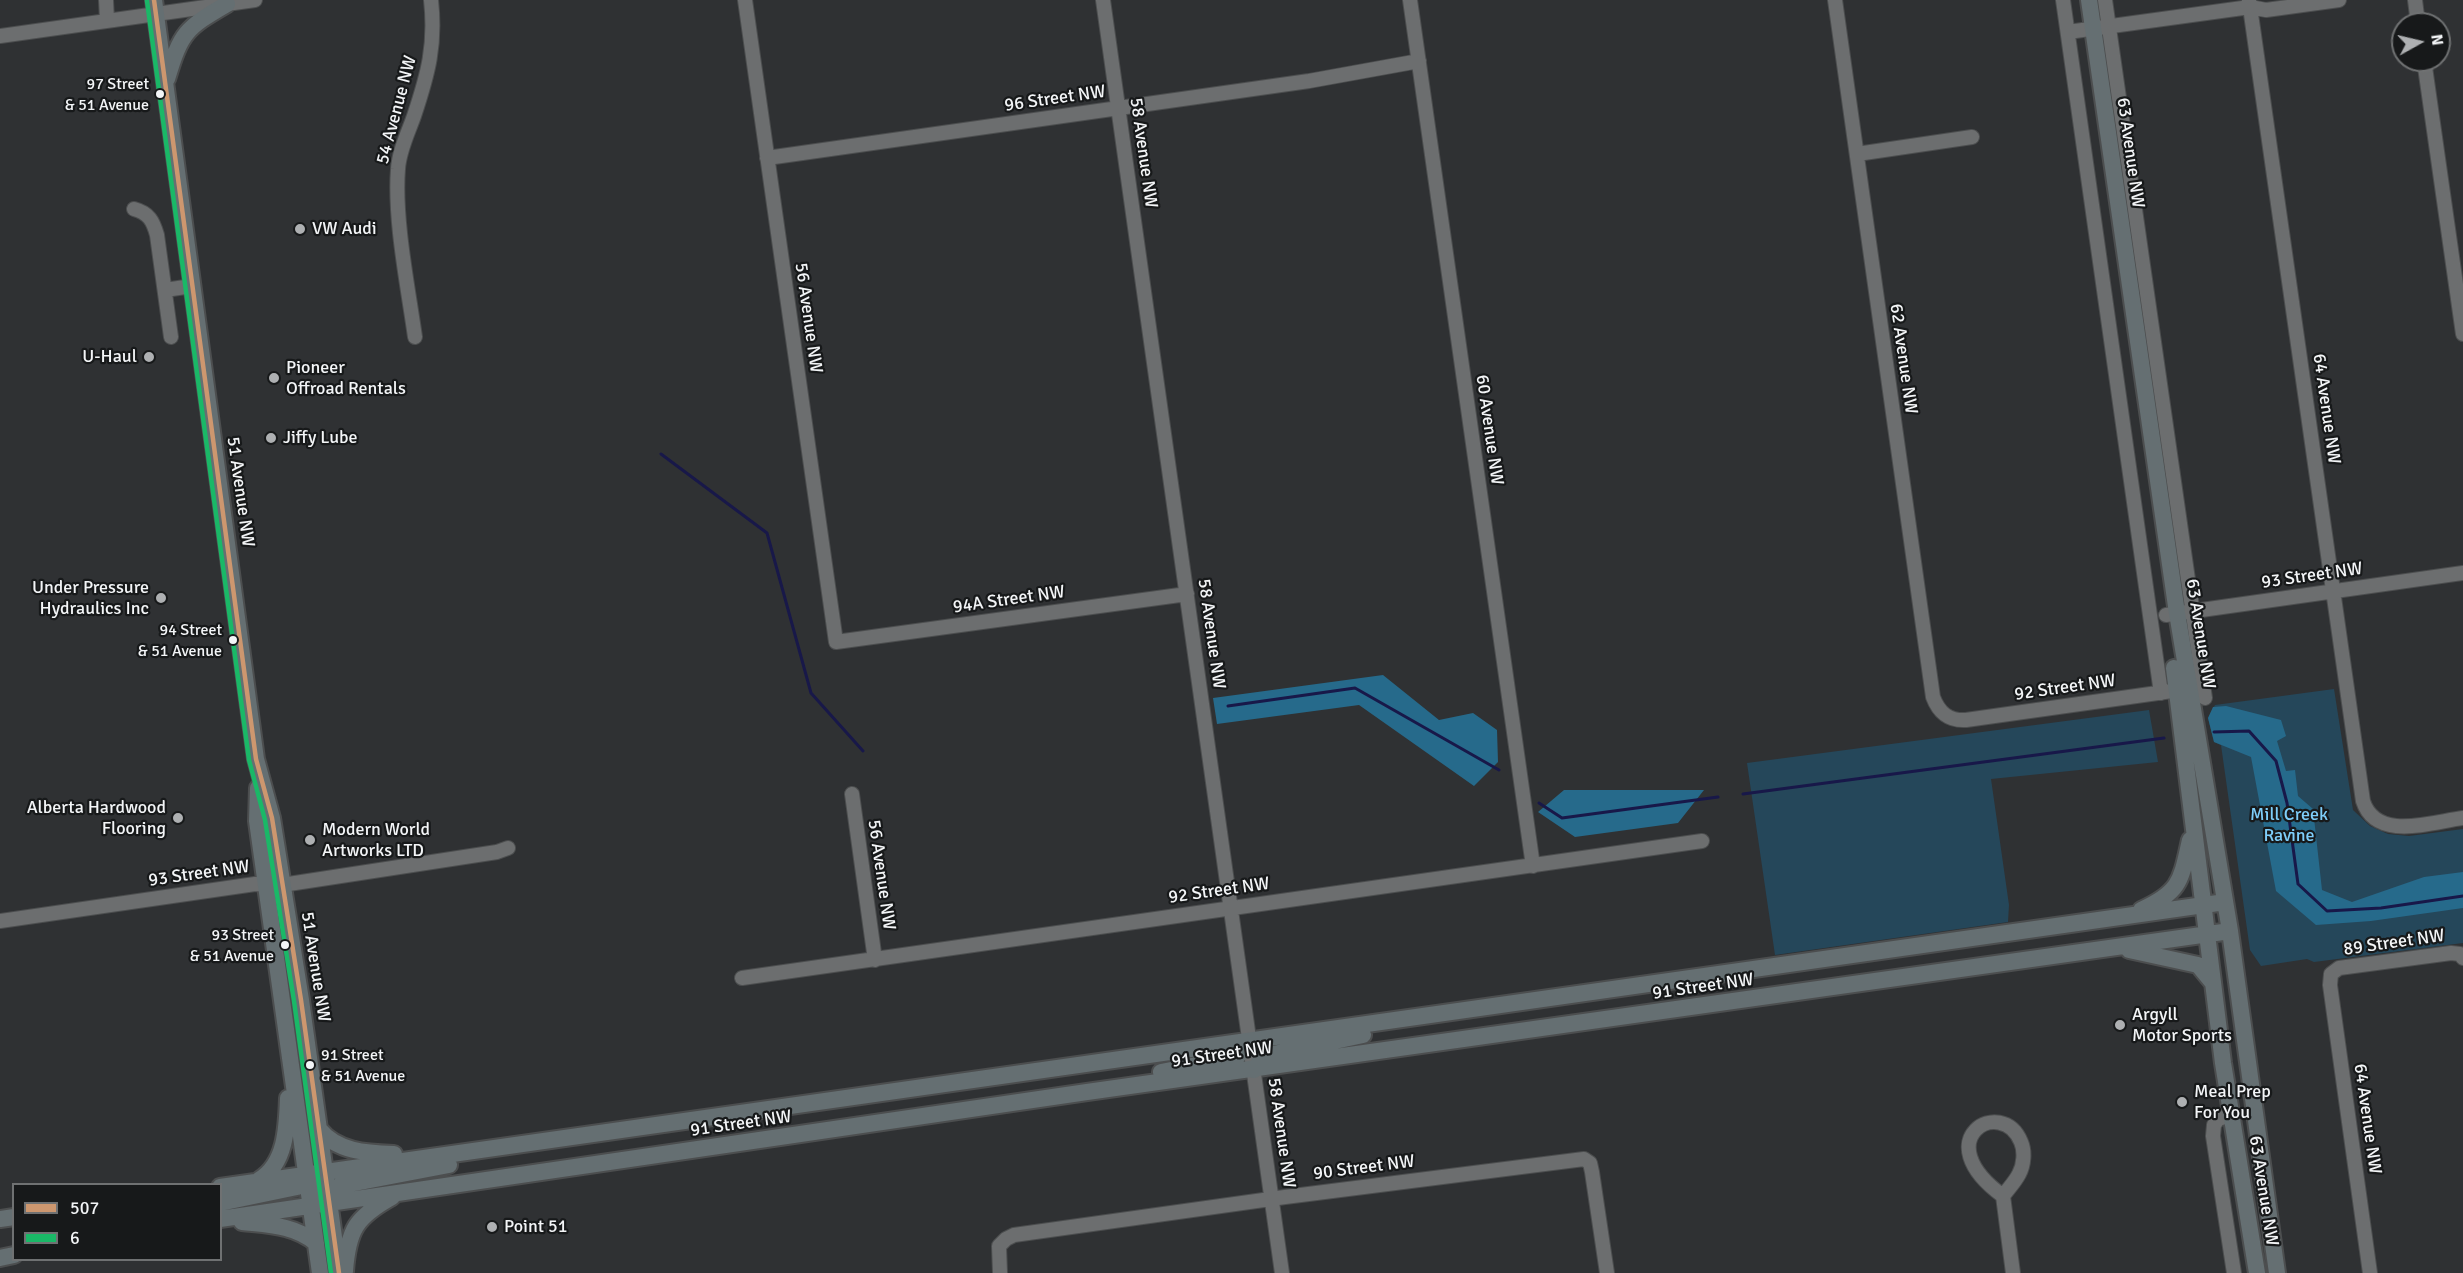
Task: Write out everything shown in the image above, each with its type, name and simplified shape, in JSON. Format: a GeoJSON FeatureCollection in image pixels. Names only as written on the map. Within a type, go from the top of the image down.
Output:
{"type":"FeatureCollection","features":[{"type":"Feature","properties":{"kind":"main road","name":"63 Avenue NW"},"geometry":{"type":"LineString","coordinates":[[2079,0],[2088,29],[2178,613],[2175,691],[2195,831],[2212,982],[2257,1273]]}},
{"type":"Feature","properties":{"kind":"main road","name":"63 Avenue NW"},"geometry":{"type":"LineString","coordinates":[[2088,29],[2089,0]]}},
{"type":"Feature","properties":{"kind":"main road"},"geometry":{"type":"LineString","coordinates":[[165,86],[177,46],[195,23],[219,2]]}},
{"type":"Feature","properties":{"kind":"main road","name":"51 Avenue NW"},"geometry":{"type":"LineString","coordinates":[[155,7],[258,776],[257,821],[301,1000],[339,1273]]}},
{"type":"Feature","properties":{"kind":"main road","name":"63 Avenue NW"},"geometry":{"type":"LineString","coordinates":[[2175,691],[2225,902],[2277,1273]]}},
{"type":"Feature","properties":{"kind":"main road"},"geometry":{"type":"LineString","coordinates":[[2130,915],[2155,903],[2175,888],[2182,877],[2195,831]]}},
{"type":"Feature","properties":{"kind":"main road","name":"51 Avenue NW"},"geometry":{"type":"LineString","coordinates":[[274,884],[289,1049],[320,1273]]}},
{"type":"Feature","properties":{"kind":"main road","name":"91 Street NW"},"geometry":{"type":"LineString","coordinates":[[325,1172],[2225,902]]}},
{"type":"Feature","properties":{"kind":"main road","name":"91 Street NW"},"geometry":{"type":"LineString","coordinates":[[328,1196],[400,1192],[2230,931]]}},
{"type":"Feature","properties":{"kind":"main road"},"geometry":{"type":"LineString","coordinates":[[2116,947],[2198,966],[2212,982]]}},
{"type":"Feature","properties":{"kind":"main road"},"geometry":{"type":"LineString","coordinates":[[1254,1070],[1263,1058],[1269,1055],[1354,1038],[1426,1016]]}},
{"type":"Feature","properties":{"kind":"main road"},"geometry":{"type":"LineString","coordinates":[[1091,1092],[1116,1081],[1238,1057],[1250,1041]]}},
{"type":"Feature","properties":{"kind":"main road"},"geometry":{"type":"LineString","coordinates":[[256,1182],[272,1170],[281,1153],[287,1110],[289,1049]]}},
{"type":"Feature","properties":{"kind":"main road"},"geometry":{"type":"LineString","coordinates":[[319,1129],[333,1143],[361,1151],[443,1156]]}},
{"type":"Feature","properties":{"kind":"main road"},"geometry":{"type":"LineString","coordinates":[[222,1219],[310,1205],[328,1196],[472,1161],[497,1148]]}},
{"type":"Feature","properties":{"kind":"main road"},"geometry":{"type":"LineString","coordinates":[[222,1187],[321,1177],[325,1172]]}},
{"type":"Feature","properties":{"kind":"main road"},"geometry":{"type":"LineString","coordinates":[[222,1202],[306,1179]]}},
{"type":"Feature","properties":{"kind":"main road"},"geometry":{"type":"LineString","coordinates":[[345,1273],[349,1241],[360,1219],[372,1208],[400,1192]]}},
{"type":"Feature","properties":{"kind":"main road"},"geometry":{"type":"LineString","coordinates":[[222,1219],[289,1228],[301,1232],[316,1243]]}},
{"type":"Feature","properties":{"kind":"street"},"geometry":{"type":"LineString","coordinates":[[106,0],[107,20]]}},
{"type":"Feature","properties":{"kind":"street"},"geometry":{"type":"LineString","coordinates":[[0,36],[107,20],[155,7],[255,0]]}},
{"type":"Feature","properties":{"kind":"street","name":"54 Avenue NW"},"geometry":{"type":"LineString","coordinates":[[415,337],[401,232],[397,190],[398,166],[429,69],[434,43],[431,0]]}},
{"type":"Feature","properties":{"kind":"street","name":"56 Avenue NW"},"geometry":{"type":"LineString","coordinates":[[745,0],[836,642]]}},
{"type":"Feature","properties":{"kind":"street","name":"58 Avenue NW"},"geometry":{"type":"LineString","coordinates":[[1103,0],[1282,1273]]}},
{"type":"Feature","properties":{"kind":"street","name":"60 Avenue NW"},"geometry":{"type":"LineString","coordinates":[[1410,0],[1533,866]]}},
{"type":"Feature","properties":{"kind":"street","name":"62 Avenue NW"},"geometry":{"type":"LineString","coordinates":[[1835,0],[1933,697],[1937,706],[1948,717]]}},
{"type":"Feature","properties":{"kind":"street","name":"63 Avenue NW"},"geometry":{"type":"LineString","coordinates":[[2063,0],[2088,29],[2178,613],[2205,698]]}},
{"type":"Feature","properties":{"kind":"street","name":"63 Avenue NW"},"geometry":{"type":"LineString","coordinates":[[2105,0],[2088,29],[2175,691]]}},
{"type":"Feature","properties":{"kind":"street"},"geometry":{"type":"LineString","coordinates":[[2088,29],[2267,0]]}},
{"type":"Feature","properties":{"kind":"street"},"geometry":{"type":"LineString","coordinates":[[2250,4],[2266,10],[2339,0]]}},
{"type":"Feature","properties":{"kind":"street","name":"64 Avenue NW"},"geometry":{"type":"LineString","coordinates":[[2250,4],[2362,796],[2367,810],[2387,825],[2400,827],[2463,818]]}},
{"type":"Feature","properties":{"kind":"street","name":"96 Street NW"},"geometry":{"type":"LineString","coordinates":[[767,158],[1309,81],[1419,61]]}},
{"type":"Feature","properties":{"kind":"street"},"geometry":{"type":"LineString","coordinates":[[2426,72],[2463,334]]}},
{"type":"Feature","properties":{"kind":"street"},"geometry":{"type":"LineString","coordinates":[[1857,154],[1972,137]]}},
{"type":"Feature","properties":{"kind":"street"},"geometry":{"type":"LineString","coordinates":[[134,209],[152,219],[157,235],[171,337]]}},
{"type":"Feature","properties":{"kind":"street"},"geometry":{"type":"LineString","coordinates":[[165,290],[192,286]]}},
{"type":"Feature","properties":{"kind":"street","name":"93 Street NW"},"geometry":{"type":"LineString","coordinates":[[2178,613],[2463,573]]}},
{"type":"Feature","properties":{"kind":"street","name":"94A Street NW"},"geometry":{"type":"LineString","coordinates":[[836,642],[1187,594]]}},
{"type":"Feature","properties":{"kind":"street","name":"92 Street NW"},"geometry":{"type":"LineString","coordinates":[[1948,717],[1966,720],[2175,691]]}},
{"type":"Feature","properties":{"kind":"street","name":"56 Avenue NW"},"geometry":{"type":"LineString","coordinates":[[852,794],[874,960]]}},
{"type":"Feature","properties":{"kind":"street","name":"92 Street NW"},"geometry":{"type":"LineString","coordinates":[[741,978],[1702,841]]}},
{"type":"Feature","properties":{"kind":"street","name":"93 Street NW"},"geometry":{"type":"LineString","coordinates":[[0,921],[497,852],[508,848]]}},
{"type":"Feature","properties":{"kind":"street","name":"89 Street NW"},"geometry":{"type":"LineString","coordinates":[[2334,971],[2339,968],[2451,952],[2462,956]]}},
{"type":"Feature","properties":{"kind":"street","name":"64 Avenue NW"},"geometry":{"type":"LineString","coordinates":[[2334,971],[2330,986],[2370,1273]]}},
{"type":"Feature","properties":{"kind":"street","name":"63 Avenue NW"},"geometry":{"type":"LineString","coordinates":[[2231,1115],[2218,1119],[2214,1125],[2213,1136],[2234,1273]]}},
{"type":"Feature","properties":{"kind":"street"},"geometry":{"type":"LineString","coordinates":[[2003,1196],[1987,1185],[1968,1153],[1969,1139],[1975,1130],[1986,1123],[2007,1125],[2015,1130],[2022,1144],[2023,1158],[2020,1173],[2003,1196],[2013,1273]]}},
{"type":"Feature","properties":{"kind":"street","name":"90 Street NW"},"geometry":{"type":"LineString","coordinates":[[1000,1273],[998,1251],[1002,1243],[1014,1235],[1272,1198],[1584,1159],[1590,1163],[1607,1273]]}},
{"type":"Feature","properties":{"kind":"green space"},"geometry":{"type":"Polygon","coordinates":[[[1383,675],[1439,720],[1473,713],[1497,730],[1498,762],[1474,786],[1359,705],[1217,724],[1213,698],[1383,675]]]}},
{"type":"Feature","properties":{"kind":"green space"},"geometry":{"type":"Polygon","coordinates":[[[2334,689],[2353,810],[2370,826],[2388,834],[2409,836],[2463,829],[2463,943],[2314,962],[2307,959],[2261,966],[2250,950],[2221,745],[2214,742],[2208,718],[2215,705],[2334,689]]]}},
{"type":"Feature","properties":{"kind":"green space","name":"Mill Creek Ravine"},"geometry":{"type":"Polygon","coordinates":[[[2226,706],[2281,720],[2286,736],[2277,741],[2286,771],[2295,770],[2298,796],[2313,809],[2322,890],[2352,902],[2424,877],[2463,872],[2463,908],[2371,921],[2316,925],[2276,891],[2251,757],[2214,742],[2208,718],[2213,707],[2226,706]]]}},
{"type":"Feature","properties":{"kind":"green space"},"geometry":{"type":"Polygon","coordinates":[[[2149,710],[2158,762],[1991,779],[2009,905],[2008,922],[1775,955],[1747,763],[2149,710]]]}},
{"type":"Feature","properties":{"kind":"green space"},"geometry":{"type":"Polygon","coordinates":[[[1564,790],[1704,790],[1678,823],[1575,837],[1538,812],[1564,790]]]}},
{"type":"Feature","properties":{"kind":"waterway"},"geometry":{"type":"LineString","coordinates":[[661,454],[767,533],[811,693],[863,751]]}},
{"type":"Feature","properties":{"kind":"waterway"},"geometry":{"type":"LineString","coordinates":[[1228,706],[1355,688],[1499,770]]}},
{"type":"Feature","properties":{"kind":"waterway"},"geometry":{"type":"LineString","coordinates":[[2214,732],[2249,731],[2276,761],[2287,803],[2298,884],[2327,911],[2381,908],[2463,896]]}},
{"type":"Feature","properties":{"kind":"waterway"},"geometry":{"type":"LineString","coordinates":[[1743,794],[2164,738]]}},
{"type":"Feature","properties":{"kind":"waterway"},"geometry":{"type":"LineString","coordinates":[[1539,803],[1562,818],[1718,797]]}},
{"type":"Feature","properties":{"kind":"transit line","name":"507"},"geometry":{"type":"LineString","coordinates":[[154,0],[256,759],[272,818],[301,1000],[339,1273]]}},
{"type":"Feature","properties":{"kind":"transit line","name":"6"},"geometry":{"type":"LineString","coordinates":[[147,1],[249,760],[265,820],[294,1001],[331,1273]]}},
{"type":"Feature","properties":{"kind":"place","name":"97 Street & 51 Avenue"},"geometry":{"type":"Point","coordinates":[160,94]}},
{"type":"Feature","properties":{"kind":"place","name":"VW Audi"},"geometry":{"type":"Point","coordinates":[300,229]}},
{"type":"Feature","properties":{"kind":"place","name":"U-Haul"},"geometry":{"type":"Point","coordinates":[149,357]}},
{"type":"Feature","properties":{"kind":"place","name":"Pioneer Offroad Rentals"},"geometry":{"type":"Point","coordinates":[274,378]}},
{"type":"Feature","properties":{"kind":"place","name":"Jiffy Lube"},"geometry":{"type":"Point","coordinates":[271,438]}},
{"type":"Feature","properties":{"kind":"place","name":"Under Pressure Hydraulics Inc"},"geometry":{"type":"Point","coordinates":[161,598]}},
{"type":"Feature","properties":{"kind":"place","name":"94 Street & 51 Avenue"},"geometry":{"type":"Point","coordinates":[233,640]}},
{"type":"Feature","properties":{"kind":"place","name":"Alberta Hardwood Flooring"},"geometry":{"type":"Point","coordinates":[178,818]}},
{"type":"Feature","properties":{"kind":"place","name":"Modern World Artworks LTD"},"geometry":{"type":"Point","coordinates":[310,840]}},
{"type":"Feature","properties":{"kind":"place","name":"93 Street & 51 Avenue"},"geometry":{"type":"Point","coordinates":[285,945]}},
{"type":"Feature","properties":{"kind":"place","name":"Argyll Motor Sports"},"geometry":{"type":"Point","coordinates":[2120,1025]}},
{"type":"Feature","properties":{"kind":"place","name":"91 Street & 51 Avenue"},"geometry":{"type":"Point","coordinates":[310,1065]}},
{"type":"Feature","properties":{"kind":"place","name":"Meal Prep For You"},"geometry":{"type":"Point","coordinates":[2182,1102]}},
{"type":"Feature","properties":{"kind":"place","name":"Point 51"},"geometry":{"type":"Point","coordinates":[492,1227]}}]}
